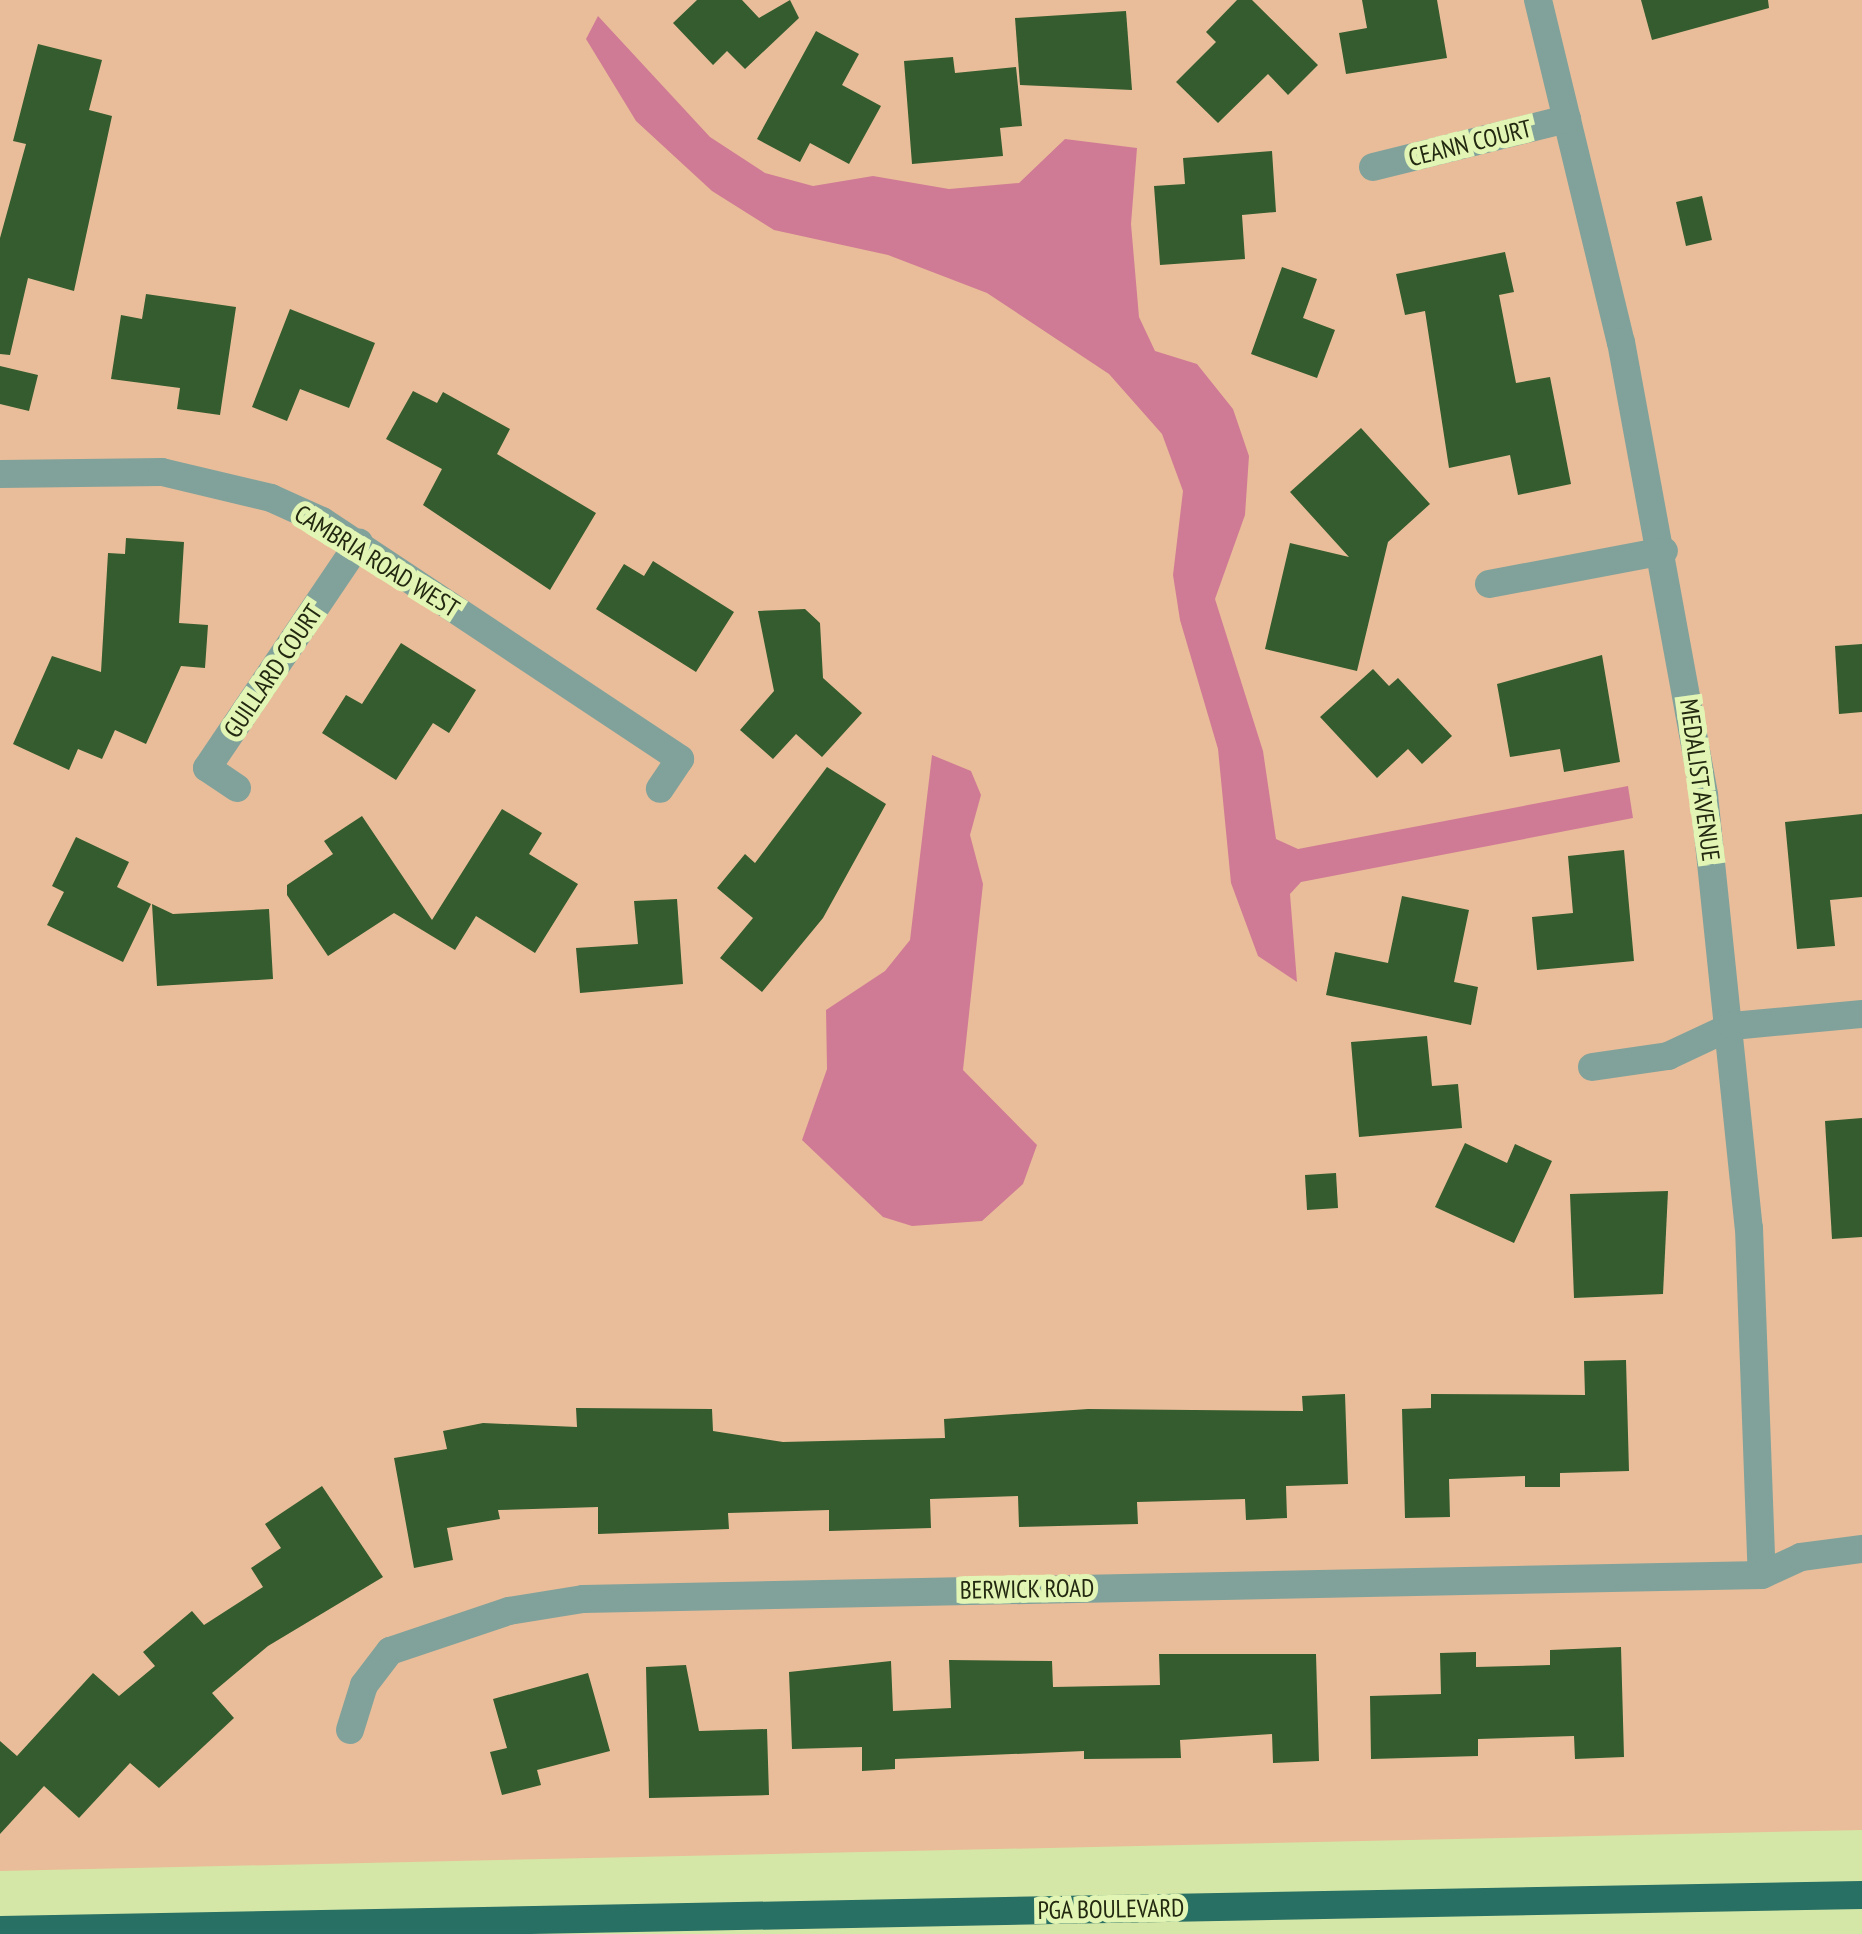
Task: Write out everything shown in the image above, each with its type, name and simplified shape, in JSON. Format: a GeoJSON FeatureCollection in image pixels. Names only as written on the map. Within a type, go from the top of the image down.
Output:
{"type":"FeatureCollection","features":[{"type":"Feature","properties":{"kind":"main road","name":"PGA BOULEVARD"},"geometry":{"type":"LineString","coordinates":[[0,1930],[1862,1895]]}},
{"type":"Feature","properties":{"kind":"street","name":"MEDALIST AVENUE"},"geometry":{"type":"LineString","coordinates":[[1538,0],[1664,552],[1732,1026],[1762,1575]]}},
{"type":"Feature","properties":{"kind":"street","name":"CEANN COURT"},"geometry":{"type":"LineString","coordinates":[[1373,167],[1568,119]]}},
{"type":"Feature","properties":{"kind":"street","name":"CAMBRIA ROAD WEST"},"geometry":{"type":"LineString","coordinates":[[0,474],[162,472],[218,482],[358,543],[680,759],[660,789]]}},
{"type":"Feature","properties":{"kind":"street","name":"GUILLARD COURT"},"geometry":{"type":"LineString","coordinates":[[237,788],[208,768],[358,543]]}},
{"type":"Feature","properties":{"kind":"street"},"geometry":{"type":"LineString","coordinates":[[1488,584],[1664,552]]}},
{"type":"Feature","properties":{"kind":"street"},"geometry":{"type":"LineString","coordinates":[[1592,1067],[1668,1056],[1732,1026],[1862,1014]]}},
{"type":"Feature","properties":{"kind":"street"},"geometry":{"type":"LineString","coordinates":[[1762,1575],[1801,1557],[1862,1549]]}},
{"type":"Feature","properties":{"kind":"street","name":"BERWICK ROAD"},"geometry":{"type":"LineString","coordinates":[[350,1730],[364,1685],[390,1651],[509,1611],[583,1599],[1762,1575]]}},
{"type":"Feature","properties":{"kind":"shaded area"},"geometry":{"type":"Polygon","coordinates":[[[0,0],[1862,0],[1862,1830],[0,1871],[0,0]]]}},
{"type":"Feature","properties":{"kind":"shaded area"},"geometry":{"type":"Polygon","coordinates":[[[598,16],[710,137],[765,173],[813,186],[873,176],[949,189],[1019,183],[1065,139],[1137,148],[1131,224],[1139,317],[1155,351],[1197,364],[1233,409],[1249,456],[1245,515],[1215,599],[1263,751],[1276,839],[1298,849],[1628,786],[1633,818],[1301,882],[1290,894],[1297,982],[1258,956],[1231,883],[1218,749],[1180,620],[1173,575],[1183,491],[1162,434],[1109,374],[987,293],[888,255],[774,230],[712,191],[636,121],[586,39],[598,16]]]}},
{"type":"Feature","properties":{"kind":"shaded area"},"geometry":{"type":"Polygon","coordinates":[[[932,755],[971,771],[981,795],[970,835],[983,884],[963,1070],[1037,1145],[1023,1184],[982,1221],[912,1226],[883,1217],[802,1140],[827,1069],[826,1010],[885,971],[910,940],[932,755]]]}},
{"type":"Feature","properties":{"kind":"building"},"geometry":{"type":"Polygon","coordinates":[[[697,0],[742,0],[759,18],[790,0],[799,18],[745,69],[727,51],[713,65],[673,23],[697,0]]]}},
{"type":"Feature","properties":{"kind":"building"},"geometry":{"type":"Polygon","coordinates":[[[1237,0],[1252,0],[1318,65],[1288,95],[1268,74],[1218,123],[1176,82],[1216,42],[1206,32],[1237,0]]]}},
{"type":"Feature","properties":{"kind":"building"},"geometry":{"type":"Polygon","coordinates":[[[1362,0],[1437,0],[1447,58],[1346,74],[1339,33],[1367,28],[1362,0]]]}},
{"type":"Feature","properties":{"kind":"building"},"geometry":{"type":"Polygon","coordinates":[[[1641,0],[1768,0],[1769,8],[1652,40],[1641,0]]]}},
{"type":"Feature","properties":{"kind":"building"},"geometry":{"type":"Polygon","coordinates":[[[1126,11],[1132,90],[1020,85],[1015,18],[1126,11]]]}},
{"type":"Feature","properties":{"kind":"building"},"geometry":{"type":"Polygon","coordinates":[[[816,31],[859,54],[842,85],[881,106],[849,164],[810,143],[800,162],[757,139],[816,31]]]}},
{"type":"Feature","properties":{"kind":"building"},"geometry":{"type":"Polygon","coordinates":[[[38,44],[102,60],[89,110],[112,116],[74,291],[28,278],[10,355],[0,354],[0,238],[26,144],[13,141],[38,44]]]}},
{"type":"Feature","properties":{"kind":"building"},"geometry":{"type":"Polygon","coordinates":[[[953,57],[955,73],[1016,67],[1022,126],[1000,128],[1003,156],[912,164],[904,61],[953,57]]]}},
{"type":"Feature","properties":{"kind":"building"},"geometry":{"type":"Polygon","coordinates":[[[1272,151],[1276,212],[1242,215],[1245,259],[1160,265],[1154,186],[1185,184],[1183,158],[1272,151]]]}},
{"type":"Feature","properties":{"kind":"building"},"geometry":{"type":"Polygon","coordinates":[[[1702,196],[1712,240],[1686,246],[1676,202],[1702,196]]]}},
{"type":"Feature","properties":{"kind":"building"},"geometry":{"type":"Polygon","coordinates":[[[1505,252],[1514,292],[1499,295],[1516,383],[1550,377],[1571,484],[1518,495],[1510,455],[1449,468],[1425,311],[1405,315],[1396,274],[1505,252]]]}},
{"type":"Feature","properties":{"kind":"building"},"geometry":{"type":"Polygon","coordinates":[[[1282,267],[1317,279],[1303,318],[1335,330],[1317,378],[1251,354],[1282,267]]]}},
{"type":"Feature","properties":{"kind":"building"},"geometry":{"type":"Polygon","coordinates":[[[146,294],[236,307],[220,415],[177,409],[180,388],[111,379],[121,315],[142,319],[146,294]]]}},
{"type":"Feature","properties":{"kind":"building"},"geometry":{"type":"Polygon","coordinates":[[[290,309],[375,343],[349,408],[300,389],[287,421],[252,407],[290,309]]]}},
{"type":"Feature","properties":{"kind":"building"},"geometry":{"type":"Polygon","coordinates":[[[0,366],[38,375],[29,411],[0,404],[0,366]]]}},
{"type":"Feature","properties":{"kind":"building"},"geometry":{"type":"Polygon","coordinates":[[[413,391],[437,403],[443,392],[510,429],[497,454],[596,513],[550,590],[423,505],[442,469],[386,439],[413,391]]]}},
{"type":"Feature","properties":{"kind":"building"},"geometry":{"type":"Polygon","coordinates":[[[1361,428],[1430,504],[1388,542],[1357,671],[1265,649],[1290,543],[1349,557],[1290,492],[1361,428]]]}},
{"type":"Feature","properties":{"kind":"building"},"geometry":{"type":"Polygon","coordinates":[[[126,538],[184,542],[179,623],[208,625],[205,668],[181,666],[146,744],[115,730],[102,759],[78,749],[69,770],[13,744],[52,656],[101,672],[108,553],[125,554],[126,538]]]}},
{"type":"Feature","properties":{"kind":"building"},"geometry":{"type":"Polygon","coordinates":[[[653,561],[734,612],[696,672],[596,609],[624,564],[644,576],[653,561]]]}},
{"type":"Feature","properties":{"kind":"building"},"geometry":{"type":"Polygon","coordinates":[[[805,609],[820,623],[823,678],[862,713],[822,757],[796,734],[773,759],[740,730],[774,691],[758,611],[805,609]]]}},
{"type":"Feature","properties":{"kind":"building"},"geometry":{"type":"Polygon","coordinates":[[[401,643],[476,690],[449,733],[433,723],[396,780],[322,733],[346,695],[362,704],[401,643]]]}},
{"type":"Feature","properties":{"kind":"building"},"geometry":{"type":"Polygon","coordinates":[[[1862,644],[1862,712],[1839,714],[1835,646],[1862,644]]]}},
{"type":"Feature","properties":{"kind":"building"},"geometry":{"type":"Polygon","coordinates":[[[1602,655],[1620,762],[1564,772],[1560,749],[1510,757],[1497,684],[1602,655]]]}},
{"type":"Feature","properties":{"kind":"building"},"geometry":{"type":"Polygon","coordinates":[[[1373,669],[1389,686],[1398,678],[1452,736],[1422,764],[1408,749],[1377,778],[1320,717],[1373,669]]]}},
{"type":"Feature","properties":{"kind":"building"},"geometry":{"type":"Polygon","coordinates":[[[827,767],[886,804],[823,918],[762,992],[720,958],[753,918],[717,888],[745,854],[755,863],[827,767]]]}},
{"type":"Feature","properties":{"kind":"building"},"geometry":{"type":"Polygon","coordinates":[[[502,809],[542,833],[529,854],[578,884],[535,953],[476,916],[455,950],[394,913],[328,956],[287,895],[287,885],[333,854],[324,841],[362,816],[432,920],[502,809]]]}},
{"type":"Feature","properties":{"kind":"building"},"geometry":{"type":"Polygon","coordinates":[[[1862,814],[1862,897],[1830,900],[1835,946],[1797,949],[1785,822],[1862,814]]]}},
{"type":"Feature","properties":{"kind":"building"},"geometry":{"type":"Polygon","coordinates":[[[76,837],[129,862],[117,887],[151,904],[123,962],[47,925],[64,892],[52,886],[76,837]]]}},
{"type":"Feature","properties":{"kind":"building"},"geometry":{"type":"Polygon","coordinates":[[[1624,850],[1634,961],[1537,970],[1532,917],[1573,913],[1568,856],[1624,850]]]}},
{"type":"Feature","properties":{"kind":"building"},"geometry":{"type":"Polygon","coordinates":[[[1402,896],[1469,910],[1454,982],[1478,987],[1471,1025],[1326,995],[1335,952],[1388,963],[1402,896]]]}},
{"type":"Feature","properties":{"kind":"building"},"geometry":{"type":"Polygon","coordinates":[[[677,899],[683,984],[580,993],[576,948],[638,944],[634,901],[677,899]]]}},
{"type":"Feature","properties":{"kind":"building"},"geometry":{"type":"Polygon","coordinates":[[[152,904],[173,914],[269,909],[273,979],[157,986],[152,904]]]}},
{"type":"Feature","properties":{"kind":"building"},"geometry":{"type":"Polygon","coordinates":[[[1427,1036],[1432,1086],[1458,1084],[1462,1128],[1359,1137],[1351,1042],[1427,1036]]]}},
{"type":"Feature","properties":{"kind":"building"},"geometry":{"type":"Polygon","coordinates":[[[1862,1118],[1862,1237],[1832,1239],[1825,1121],[1862,1118]]]}},
{"type":"Feature","properties":{"kind":"building"},"geometry":{"type":"Polygon","coordinates":[[[1465,1143],[1507,1163],[1515,1144],[1552,1161],[1514,1243],[1435,1207],[1465,1143]]]}},
{"type":"Feature","properties":{"kind":"building"},"geometry":{"type":"Polygon","coordinates":[[[1336,1173],[1338,1208],[1307,1210],[1305,1175],[1336,1173]]]}},
{"type":"Feature","properties":{"kind":"building"},"geometry":{"type":"Polygon","coordinates":[[[1668,1191],[1663,1294],[1574,1298],[1570,1194],[1668,1191]]]}},
{"type":"Feature","properties":{"kind":"building"},"geometry":{"type":"Polygon","coordinates":[[[1626,1360],[1629,1471],[1560,1473],[1560,1487],[1525,1487],[1525,1476],[1449,1479],[1450,1517],[1405,1518],[1402,1409],[1431,1408],[1431,1394],[1585,1395],[1584,1361],[1626,1360]]]}},
{"type":"Feature","properties":{"kind":"building"},"geometry":{"type":"Polygon","coordinates":[[[1345,1394],[1348,1484],[1286,1486],[1287,1518],[1246,1520],[1245,1499],[1137,1502],[1138,1524],[1019,1527],[1018,1496],[930,1499],[931,1528],[829,1531],[829,1510],[728,1513],[729,1529],[598,1534],[598,1507],[498,1510],[500,1519],[447,1528],[453,1560],[414,1568],[394,1458],[447,1449],[443,1431],[483,1423],[577,1427],[576,1408],[712,1409],[713,1431],[783,1442],[945,1438],[944,1419],[1088,1409],[1303,1411],[1302,1396],[1345,1394]]]}},
{"type":"Feature","properties":{"kind":"building"},"geometry":{"type":"Polygon","coordinates":[[[322,1486],[383,1577],[268,1646],[212,1693],[234,1718],[159,1788],[130,1763],[79,1818],[44,1786],[0,1834],[0,1741],[17,1756],[93,1673],[119,1696],[155,1666],[143,1652],[192,1611],[204,1625],[263,1587],[251,1568],[281,1548],[265,1524],[322,1486]]]}},
{"type":"Feature","properties":{"kind":"building"},"geometry":{"type":"Polygon","coordinates":[[[1621,1647],[1624,1757],[1575,1759],[1574,1736],[1478,1739],[1478,1756],[1371,1759],[1370,1696],[1441,1694],[1440,1653],[1476,1652],[1476,1667],[1550,1665],[1550,1650],[1621,1647]]]}},
{"type":"Feature","properties":{"kind":"building"},"geometry":{"type":"Polygon","coordinates":[[[1159,1654],[1316,1654],[1319,1761],[1273,1763],[1272,1734],[1180,1740],[1181,1758],[1084,1759],[1084,1751],[895,1759],[895,1769],[862,1771],[862,1747],[792,1749],[789,1672],[891,1661],[893,1711],[951,1708],[949,1660],[1052,1661],[1053,1687],[1160,1685],[1159,1654]]]}},
{"type":"Feature","properties":{"kind":"building"},"geometry":{"type":"Polygon","coordinates":[[[686,1665],[699,1731],[767,1729],[769,1795],[649,1798],[646,1667],[686,1665]]]}},
{"type":"Feature","properties":{"kind":"building"},"geometry":{"type":"Polygon","coordinates":[[[588,1673],[610,1751],[537,1770],[541,1785],[502,1795],[490,1752],[507,1748],[493,1699],[588,1673]]]}}]}
